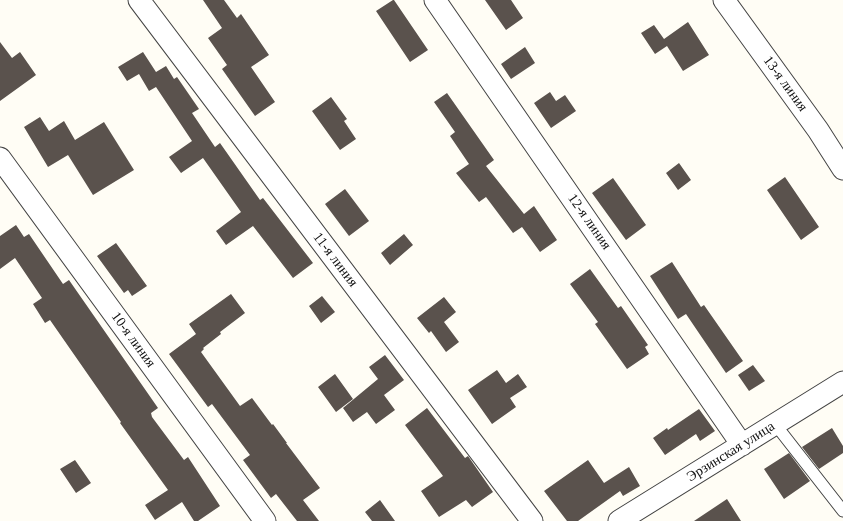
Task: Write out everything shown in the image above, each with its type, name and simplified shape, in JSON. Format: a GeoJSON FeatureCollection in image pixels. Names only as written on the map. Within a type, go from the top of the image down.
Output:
{"type":"FeatureCollection","features":[{"type":"Feature","properties":{"kind":"street","name":"11-я линия"},"geometry":{"type":"LineString","coordinates":[[139,0],[532,521]]}},
{"type":"Feature","properties":{"kind":"street","name":"12-я линия"},"geometry":{"type":"LineString","coordinates":[[435,0],[742,444]]}},
{"type":"Feature","properties":{"kind":"street","name":"13-я линия"},"geometry":{"type":"LineString","coordinates":[[724,0],[818,130],[843,169]]}},
{"type":"Feature","properties":{"kind":"street","name":"10-я линия"},"geometry":{"type":"LineString","coordinates":[[0,158],[265,521]]}},
{"type":"Feature","properties":{"kind":"street","name":"Эрзинская улица"},"geometry":{"type":"LineString","coordinates":[[619,521],[843,382]]}},
{"type":"Feature","properties":{"kind":"lane"},"geometry":{"type":"LineString","coordinates":[[775,424],[843,511]]}},
{"type":"Feature","properties":{"kind":"building"},"geometry":{"type":"Polygon","coordinates":[[[203,0],[224,0],[237,18],[241,14],[269,55],[251,67],[275,102],[255,116],[222,69],[227,65],[208,38],[222,28],[203,0]]]}},
{"type":"Feature","properties":{"kind":"building"},"geometry":{"type":"Polygon","coordinates":[[[393,0],[428,50],[410,62],[376,11],[393,0]]]}},
{"type":"Feature","properties":{"kind":"building"},"geometry":{"type":"Polygon","coordinates":[[[485,0],[511,0],[523,18],[506,30],[485,0]]]}},
{"type":"Feature","properties":{"kind":"building"},"geometry":{"type":"Polygon","coordinates":[[[688,22],[709,55],[683,71],[667,46],[655,54],[641,33],[654,25],[664,39],[688,22]]]}},
{"type":"Feature","properties":{"kind":"building"},"geometry":{"type":"Polygon","coordinates":[[[0,42],[12,58],[20,52],[36,75],[0,101],[0,42]]]}},
{"type":"Feature","properties":{"kind":"building"},"geometry":{"type":"Polygon","coordinates":[[[525,47],[535,63],[511,79],[501,64],[525,47]]]}},
{"type":"Feature","properties":{"kind":"building"},"geometry":{"type":"Polygon","coordinates":[[[143,52],[156,72],[166,66],[174,79],[177,77],[199,109],[192,113],[215,147],[220,143],[260,200],[263,198],[313,263],[293,278],[253,226],[226,245],[216,231],[241,212],[203,158],[181,173],[169,157],[192,141],[156,87],[149,91],[139,74],[127,81],[118,67],[143,52]]]}},
{"type":"Feature","properties":{"kind":"building"},"geometry":{"type":"Polygon","coordinates":[[[550,92],[556,101],[565,95],[576,111],[551,128],[534,103],[550,92]]]}},
{"type":"Feature","properties":{"kind":"building"},"geometry":{"type":"Polygon","coordinates":[[[447,93],[494,160],[486,166],[524,214],[534,206],[557,240],[540,252],[522,227],[513,233],[486,197],[479,202],[456,173],[469,164],[450,136],[455,132],[434,102],[447,93]]]}},
{"type":"Feature","properties":{"kind":"building"},"geometry":{"type":"Polygon","coordinates":[[[331,97],[347,119],[344,121],[356,139],[340,150],[312,111],[331,97]]]}},
{"type":"Feature","properties":{"kind":"building"},"geometry":{"type":"Polygon","coordinates":[[[40,117],[49,131],[64,121],[75,140],[104,122],[134,170],[93,195],[68,155],[48,167],[24,127],[40,117]]]}},
{"type":"Feature","properties":{"kind":"building"},"geometry":{"type":"Polygon","coordinates":[[[679,163],[691,180],[678,190],[666,173],[679,163]]]}},
{"type":"Feature","properties":{"kind":"building"},"geometry":{"type":"Polygon","coordinates":[[[785,177],[819,227],[801,240],[767,190],[785,177]]]}},
{"type":"Feature","properties":{"kind":"building"},"geometry":{"type":"Polygon","coordinates":[[[613,178],[646,225],[626,240],[592,193],[613,178]]]}},
{"type":"Feature","properties":{"kind":"building"},"geometry":{"type":"Polygon","coordinates":[[[345,189],[369,221],[349,236],[325,204],[345,189]]]}},
{"type":"Feature","properties":{"kind":"building"},"geometry":{"type":"Polygon","coordinates":[[[16,225],[24,237],[29,234],[63,284],[69,280],[158,408],[151,413],[152,417],[184,460],[188,457],[220,506],[198,521],[194,521],[182,502],[155,520],[145,505],[168,490],[120,423],[121,422],[50,320],[45,323],[33,304],[42,298],[15,258],[0,269],[0,236],[16,225]]]}},
{"type":"Feature","properties":{"kind":"building"},"geometry":{"type":"Polygon","coordinates":[[[404,234],[413,245],[390,265],[381,253],[404,234]]]}},
{"type":"Feature","properties":{"kind":"building"},"geometry":{"type":"Polygon","coordinates":[[[116,243],[147,286],[132,296],[128,290],[124,293],[97,256],[116,243]]]}},
{"type":"Feature","properties":{"kind":"building"},"geometry":{"type":"Polygon","coordinates":[[[672,262],[701,307],[704,305],[743,361],[726,373],[686,314],[678,319],[650,276],[672,262]]]}},
{"type":"Feature","properties":{"kind":"building"},"geometry":{"type":"Polygon","coordinates":[[[590,269],[618,308],[621,306],[648,345],[645,347],[649,354],[627,369],[595,324],[598,322],[570,284],[590,269]]]}},
{"type":"Feature","properties":{"kind":"building"},"geometry":{"type":"Polygon","coordinates":[[[231,294],[245,313],[220,332],[221,334],[203,348],[204,349],[201,352],[240,406],[252,398],[320,488],[303,500],[319,521],[297,521],[276,494],[271,498],[243,460],[250,455],[212,404],[208,407],[169,354],[196,334],[189,324],[231,294]]]}},
{"type":"Feature","properties":{"kind":"building"},"geometry":{"type":"Polygon","coordinates":[[[322,296],[335,312],[321,323],[309,306],[322,296]]]}},
{"type":"Feature","properties":{"kind":"building"},"geometry":{"type":"Polygon","coordinates":[[[444,297],[456,312],[444,322],[459,342],[446,352],[431,331],[429,333],[417,318],[444,297]]]}},
{"type":"Feature","properties":{"kind":"building"},"geometry":{"type":"Polygon","coordinates":[[[385,355],[404,380],[384,395],[395,410],[376,424],[367,412],[353,422],[343,408],[378,379],[369,367],[385,355]]]}},
{"type":"Feature","properties":{"kind":"building"},"geometry":{"type":"Polygon","coordinates":[[[753,365],[765,381],[749,391],[738,375],[753,365]]]}},
{"type":"Feature","properties":{"kind":"building"},"geometry":{"type":"Polygon","coordinates":[[[497,370],[506,383],[518,374],[527,387],[510,398],[516,407],[492,424],[468,390],[497,370]]]}},
{"type":"Feature","properties":{"kind":"building"},"geometry":{"type":"Polygon","coordinates":[[[335,374],[353,399],[336,412],[318,387],[335,374]]]}},
{"type":"Feature","properties":{"kind":"building"},"geometry":{"type":"Polygon","coordinates":[[[427,408],[465,458],[468,456],[493,492],[472,507],[466,500],[439,517],[421,491],[443,476],[405,425],[427,408]]]}},
{"type":"Feature","properties":{"kind":"building"},"geometry":{"type":"Polygon","coordinates":[[[699,409],[715,431],[700,441],[696,434],[665,455],[653,438],[667,428],[668,430],[699,409]]]}},
{"type":"Feature","properties":{"kind":"building"},"geometry":{"type":"Polygon","coordinates":[[[832,428],[843,446],[843,453],[819,469],[802,447],[832,428]]]}},
{"type":"Feature","properties":{"kind":"building"},"geometry":{"type":"Polygon","coordinates":[[[789,453],[810,481],[784,499],[764,469],[789,453]]]}},
{"type":"Feature","properties":{"kind":"building"},"geometry":{"type":"Polygon","coordinates":[[[75,460],[91,483],[76,493],[60,469],[75,460]]]}},
{"type":"Feature","properties":{"kind":"building"},"geometry":{"type":"Polygon","coordinates":[[[588,460],[604,483],[629,467],[640,486],[623,496],[620,491],[578,521],[567,521],[544,491],[588,460]]]}},
{"type":"Feature","properties":{"kind":"building"},"geometry":{"type":"Polygon","coordinates":[[[727,499],[741,521],[694,521],[727,499]]]}},
{"type":"Feature","properties":{"kind":"building"},"geometry":{"type":"Polygon","coordinates":[[[380,500],[395,521],[372,521],[365,512],[380,500]]]}}]}
